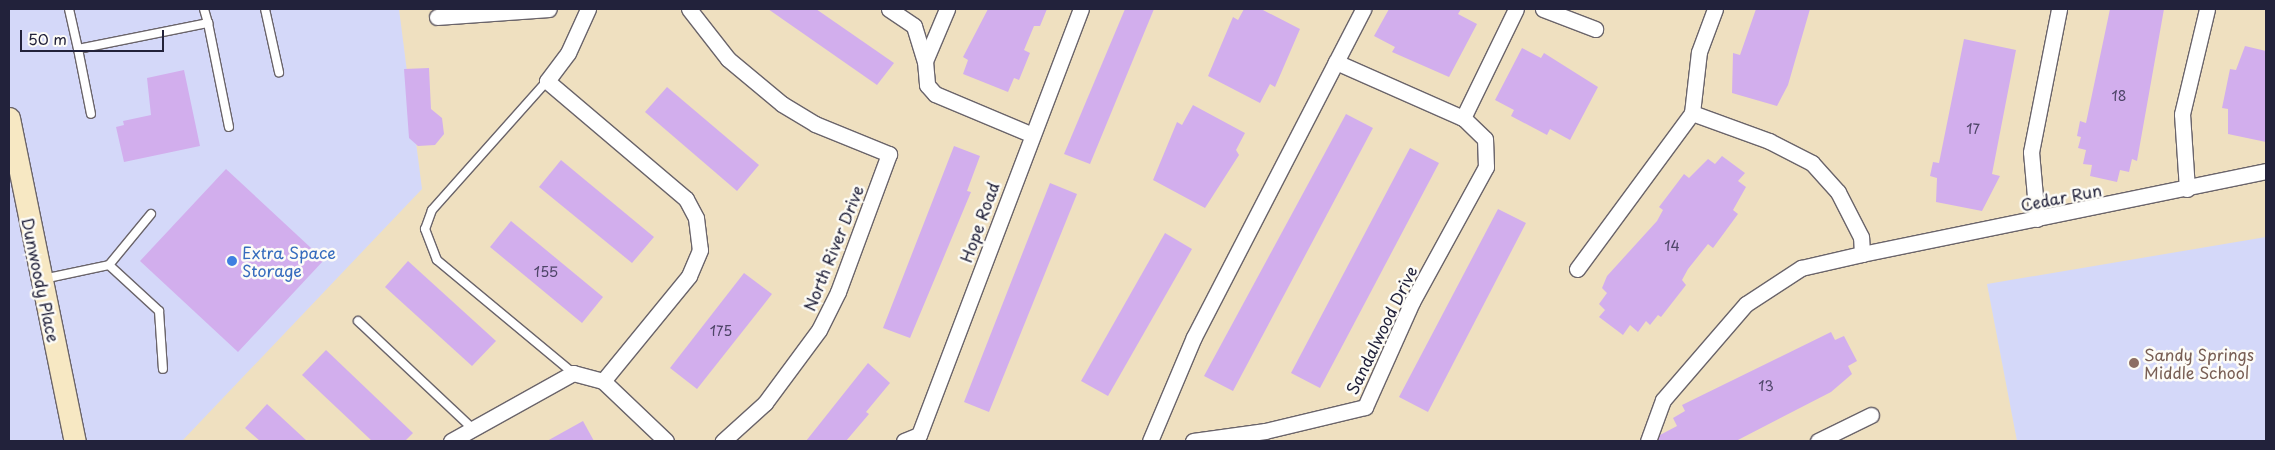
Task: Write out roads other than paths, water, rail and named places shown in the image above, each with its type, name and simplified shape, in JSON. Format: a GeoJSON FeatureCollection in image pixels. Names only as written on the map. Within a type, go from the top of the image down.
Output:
{"type":"FeatureCollection","features":[{"type":"Feature","properties":{"kind":"street"},"geometry":{"type":"LineString","coordinates":[[437,17],[548,9]]}},
{"type":"Feature","properties":{"kind":"street"},"geometry":{"type":"LineString","coordinates":[[588,9],[568,53],[547,81],[686,200],[696,218],[700,250],[689,276],[604,381]]}},
{"type":"Feature","properties":{"kind":"street","name":"North River Drive"},"geometry":{"type":"LineString","coordinates":[[689,9],[728,59],[782,104],[815,124],[889,154],[838,292],[819,330],[765,403],[723,441]]}},
{"type":"Feature","properties":{"kind":"street"},"geometry":{"type":"LineString","coordinates":[[889,9],[914,26],[925,61]]}},
{"type":"Feature","properties":{"kind":"street"},"geometry":{"type":"LineString","coordinates":[[947,9],[925,61],[924,77],[935,94],[1030,134]]}},
{"type":"Feature","properties":{"kind":"street","name":"Hope Road"},"geometry":{"type":"LineString","coordinates":[[904,441],[921,438],[1030,134],[1081,9]]}},
{"type":"Feature","properties":{"kind":"street"},"geometry":{"type":"LineString","coordinates":[[1150,441],[1194,337],[1363,9]]}},
{"type":"Feature","properties":{"kind":"street"},"geometry":{"type":"LineString","coordinates":[[1463,118],[1516,9]]}},
{"type":"Feature","properties":{"kind":"street"},"geometry":{"type":"LineString","coordinates":[[1542,9],[1595,29]]}},
{"type":"Feature","properties":{"kind":"street"},"geometry":{"type":"LineString","coordinates":[[1576,269],[1692,112],[1699,52],[1716,9]]}},
{"type":"Feature","properties":{"kind":"street"},"geometry":{"type":"LineString","coordinates":[[2037,219],[2031,152],[2059,9]]}},
{"type":"Feature","properties":{"kind":"street"},"geometry":{"type":"LineString","coordinates":[[2187,189],[2182,114],[2207,9]]}},
{"type":"Feature","properties":{"kind":"street","name":"Sandalwood Drive"},"geometry":{"type":"LineString","coordinates":[[1193,441],[1265,431],[1365,407],[1412,302],[1486,167],[1485,138],[1463,118],[1336,62]]}},
{"type":"Feature","properties":{"kind":"street"},"geometry":{"type":"LineString","coordinates":[[1692,112],[1769,141],[1812,164],[1838,192],[1861,237],[1862,254]]}},
{"type":"Feature","properties":{"kind":"street","name":"Dunwoody Place"},"geometry":{"type":"LineString","coordinates":[[9,118],[14,177],[41,280],[75,441]]}},
{"type":"Feature","properties":{"kind":"street","name":"Cedar Run"},"geometry":{"type":"LineString","coordinates":[[1648,441],[1663,400],[1746,304],[1801,268],[2187,189],[2266,170]]}},
{"type":"Feature","properties":{"kind":"street"},"geometry":{"type":"LineString","coordinates":[[451,441],[573,373],[604,381],[666,441]]}},
{"type":"Feature","properties":{"kind":"street"},"geometry":{"type":"LineString","coordinates":[[1818,441],[1871,415]]}},
{"type":"Feature","properties":{"kind":"lane"},"geometry":{"type":"LineString","coordinates":[[69,9],[91,114]]}},
{"type":"Feature","properties":{"kind":"lane"},"geometry":{"type":"LineString","coordinates":[[204,9],[229,128]]}},
{"type":"Feature","properties":{"kind":"lane"},"geometry":{"type":"LineString","coordinates":[[265,9],[279,72]]}},
{"type":"Feature","properties":{"kind":"lane"},"geometry":{"type":"LineString","coordinates":[[78,49],[208,23]]}},
{"type":"Feature","properties":{"kind":"lane"},"geometry":{"type":"LineString","coordinates":[[547,81],[432,210],[424,229],[437,260],[573,373]]}},
{"type":"Feature","properties":{"kind":"lane"},"geometry":{"type":"LineString","coordinates":[[41,280],[109,264],[151,214]]}},
{"type":"Feature","properties":{"kind":"lane"},"geometry":{"type":"LineString","coordinates":[[109,264],[159,311],[163,369]]}},
{"type":"Feature","properties":{"kind":"lane"},"geometry":{"type":"LineString","coordinates":[[358,321],[472,428]]}},
{"type":"Feature","properties":{"kind":"place","name":"Extra Space Storage"},"geometry":{"type":"Point","coordinates":[232,261]}},
{"type":"Feature","properties":{"kind":"place","name":"Sandy Springs Middle School"},"geometry":{"type":"Point","coordinates":[2134,363]}}]}
